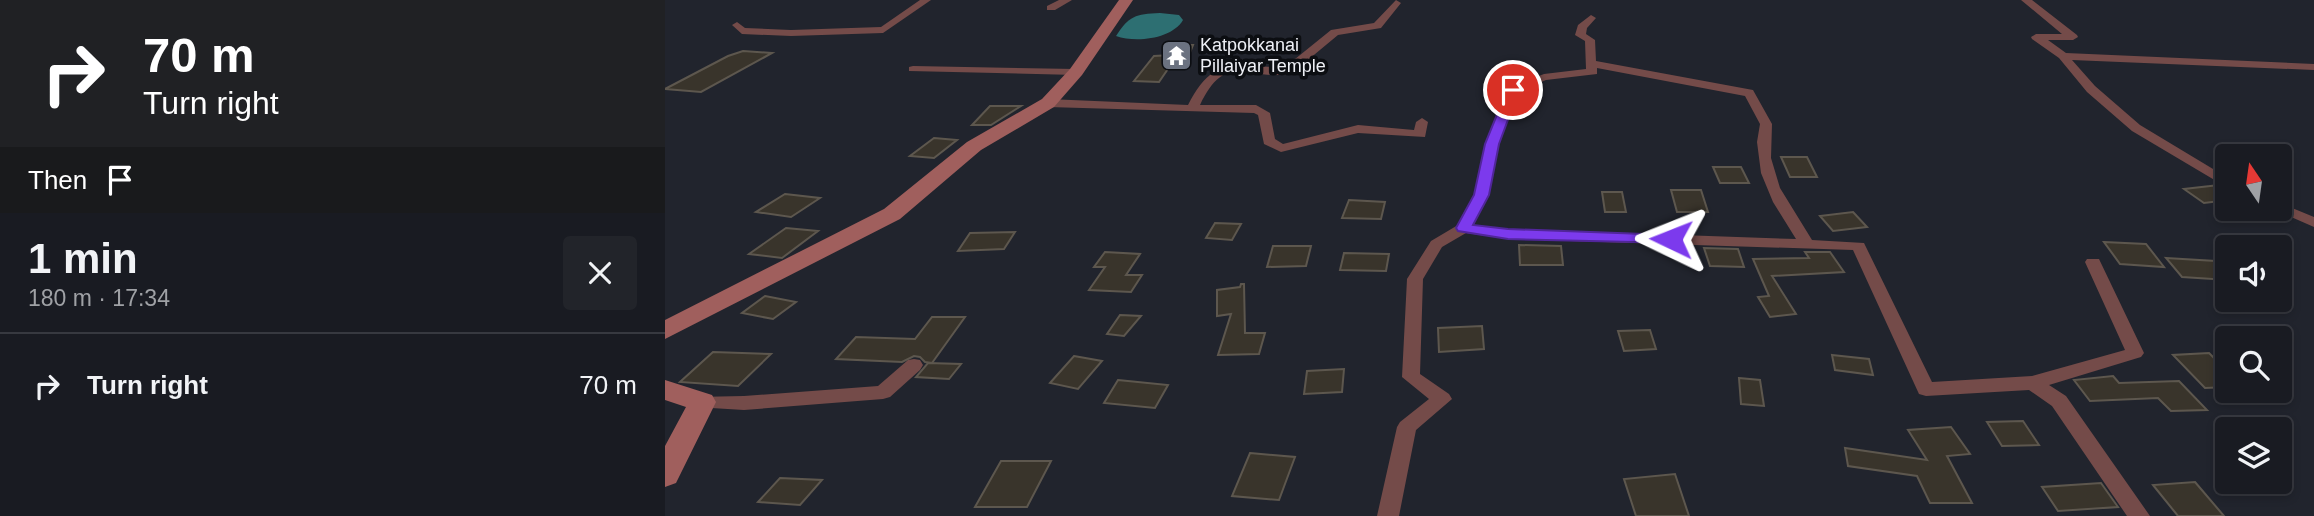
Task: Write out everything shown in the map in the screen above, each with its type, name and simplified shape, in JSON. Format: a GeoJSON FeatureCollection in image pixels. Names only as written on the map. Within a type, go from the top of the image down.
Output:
{"type":"FeatureCollection","features":[{"type":"Feature","properties":{"kind":"street"},"geometry":{"type":"LineString","coordinates":[[737,25],[742,31],[791,33],[883,30],[926,0]]}},
{"type":"Feature","properties":{"kind":"street"},"geometry":{"type":"LineString","coordinates":[[1051,9],[1067,0]]}},
{"type":"Feature","properties":{"kind":"street"},"geometry":{"type":"LineString","coordinates":[[665,331],[720,300],[814,256],[892,214],[974,146],[1048,103],[1076,72],[1126,0]]}},
{"type":"Feature","properties":{"kind":"street"},"geometry":{"type":"LineString","coordinates":[[2026,0],[2073,37],[2036,37],[2063,56],[2091,89],[2136,128],[2215,176]]}},
{"type":"Feature","properties":{"kind":"street"},"geometry":{"type":"LineString","coordinates":[[1192,109],[1208,79],[1221,72],[1241,69],[1287,72],[1335,32],[1377,26],[1396,3]]}},
{"type":"Feature","properties":{"kind":"street"},"geometry":{"type":"LineString","coordinates":[[1388,516],[1408,426],[1442,399],[1411,377],[1415,279],[1436,244],[1464,228],[1482,195],[1492,144],[1513,90],[1544,77],[1593,72],[1590,63],[1591,40],[1580,35],[1582,27],[1591,18]]}},
{"type":"Feature","properties":{"kind":"street"},"geometry":{"type":"LineString","coordinates":[[2063,56],[2314,67]]}},
{"type":"Feature","properties":{"kind":"street"},"geometry":{"type":"LineString","coordinates":[[1590,63],[1749,93],[1766,124],[1762,143],[1770,187],[1807,244]]}},
{"type":"Feature","properties":{"kind":"street"},"geometry":{"type":"LineString","coordinates":[[913,69],[1076,72]]}},
{"type":"Feature","properties":{"kind":"street"},"geometry":{"type":"LineString","coordinates":[[1048,103],[1256,109],[1264,113],[1269,141],[1281,148],[1358,129],[1420,134],[1422,122]]}},
{"type":"Feature","properties":{"kind":"street"},"geometry":{"type":"LineString","coordinates":[[2293,213],[2314,223]]}},
{"type":"Feature","properties":{"kind":"street"},"geometry":{"type":"LineString","coordinates":[[1464,228],[1508,234],[1859,246],[1926,389],[2032,383],[2134,353],[2093,262]]}},
{"type":"Feature","properties":{"kind":"street"},"geometry":{"type":"LineString","coordinates":[[665,390],[702,402],[744,403],[883,392],[914,365]]}},
{"type":"Feature","properties":{"kind":"street"},"geometry":{"type":"LineString","coordinates":[[2032,383],[2059,401],[2139,516]]}},
{"type":"Feature","properties":{"kind":"street"},"geometry":{"type":"LineString","coordinates":[[665,475],[702,402]]}},
{"type":"Feature","properties":{"kind":"shaded area"},"geometry":{"type":"Polygon","coordinates":[[[1160,13],[1179,15],[1183,20],[1171,32],[1153,38],[1116,36],[1133,17],[1160,13]]]}},
{"type":"Feature","properties":{"kind":"building"},"geometry":{"type":"Polygon","coordinates":[[[1175,45],[1193,45],[1185,65],[1170,66],[1159,82],[1134,81],[1154,56],[1172,55],[1175,45]]]}},
{"type":"Feature","properties":{"kind":"building"},"geometry":{"type":"Polygon","coordinates":[[[743,51],[772,53],[701,92],[665,89],[728,56],[743,51]]]}},
{"type":"Feature","properties":{"kind":"building"},"geometry":{"type":"Polygon","coordinates":[[[990,106],[1021,106],[991,125],[972,125],[990,106]]]}},
{"type":"Feature","properties":{"kind":"building"},"geometry":{"type":"Polygon","coordinates":[[[934,138],[957,140],[934,158],[910,156],[934,138]]]}},
{"type":"Feature","properties":{"kind":"building"},"geometry":{"type":"Polygon","coordinates":[[[1781,157],[1807,157],[1817,177],[1790,177],[1781,157]]]}},
{"type":"Feature","properties":{"kind":"building"},"geometry":{"type":"Polygon","coordinates":[[[1713,167],[1741,167],[1749,183],[1720,183],[1713,167]]]}},
{"type":"Feature","properties":{"kind":"building"},"geometry":{"type":"Polygon","coordinates":[[[2215,185],[2215,202],[2204,203],[2184,189],[2215,185]]]}},
{"type":"Feature","properties":{"kind":"building"},"geometry":{"type":"Polygon","coordinates":[[[1671,190],[1701,190],[1708,212],[1677,212],[1671,190]]]}},
{"type":"Feature","properties":{"kind":"building"},"geometry":{"type":"Polygon","coordinates":[[[1602,192],[1622,192],[1626,212],[1605,212],[1602,192]]]}},
{"type":"Feature","properties":{"kind":"building"},"geometry":{"type":"Polygon","coordinates":[[[785,194],[820,198],[791,217],[756,212],[785,194]]]}},
{"type":"Feature","properties":{"kind":"building"},"geometry":{"type":"Polygon","coordinates":[[[1349,200],[1385,202],[1381,219],[1342,218],[1349,200]]]}},
{"type":"Feature","properties":{"kind":"building"},"geometry":{"type":"Polygon","coordinates":[[[1853,212],[1867,227],[1833,231],[1820,216],[1853,212]]]}},
{"type":"Feature","properties":{"kind":"building"},"geometry":{"type":"Polygon","coordinates":[[[1215,223],[1241,224],[1232,240],[1206,238],[1215,223]]]}},
{"type":"Feature","properties":{"kind":"building"},"geometry":{"type":"Polygon","coordinates":[[[786,228],[818,231],[782,258],[749,254],[786,228]]]}},
{"type":"Feature","properties":{"kind":"building"},"geometry":{"type":"Polygon","coordinates":[[[1015,232],[1004,249],[958,251],[970,233],[1015,232]]]}},
{"type":"Feature","properties":{"kind":"building"},"geometry":{"type":"Polygon","coordinates":[[[2104,242],[2146,244],[2164,267],[2120,264],[2104,242]]]}},
{"type":"Feature","properties":{"kind":"building"},"geometry":{"type":"Polygon","coordinates":[[[1519,245],[1561,246],[1563,265],[1520,265],[1519,245]]]}},
{"type":"Feature","properties":{"kind":"building"},"geometry":{"type":"Polygon","coordinates":[[[1273,246],[1311,246],[1306,266],[1267,267],[1273,246]]]}},
{"type":"Feature","properties":{"kind":"building"},"geometry":{"type":"Polygon","coordinates":[[[1704,248],[1738,249],[1744,267],[1710,266],[1704,248]]]}},
{"type":"Feature","properties":{"kind":"building"},"geometry":{"type":"Polygon","coordinates":[[[1105,252],[1140,254],[1126,275],[1142,275],[1131,292],[1089,290],[1105,267],[1094,267],[1105,252]]]}},
{"type":"Feature","properties":{"kind":"building"},"geometry":{"type":"Polygon","coordinates":[[[1805,252],[1830,252],[1844,272],[1772,276],[1796,314],[1770,317],[1758,297],[1769,296],[1753,259],[1809,258],[1805,252]]]}},
{"type":"Feature","properties":{"kind":"building"},"geometry":{"type":"Polygon","coordinates":[[[1344,253],[1389,254],[1386,271],[1340,270],[1344,253]]]}},
{"type":"Feature","properties":{"kind":"building"},"geometry":{"type":"Polygon","coordinates":[[[2166,258],[2215,261],[2215,279],[2182,277],[2166,258]]]}},
{"type":"Feature","properties":{"kind":"building"},"geometry":{"type":"Polygon","coordinates":[[[1244,284],[1245,333],[1265,333],[1259,354],[1218,355],[1231,314],[1217,316],[1217,290],[1240,287],[1244,284]]]}},
{"type":"Feature","properties":{"kind":"building"},"geometry":{"type":"Polygon","coordinates":[[[765,296],[796,302],[773,319],[742,313],[765,296]]]}},
{"type":"Feature","properties":{"kind":"building"},"geometry":{"type":"Polygon","coordinates":[[[1120,315],[1141,316],[1124,336],[1107,334],[1120,315]]]}},
{"type":"Feature","properties":{"kind":"building"},"geometry":{"type":"Polygon","coordinates":[[[932,317],[965,317],[932,363],[914,356],[902,362],[836,359],[856,337],[915,339],[932,317]]]}},
{"type":"Feature","properties":{"kind":"building"},"geometry":{"type":"Polygon","coordinates":[[[1482,326],[1484,349],[1439,352],[1438,328],[1482,326]]]}},
{"type":"Feature","properties":{"kind":"building"},"geometry":{"type":"Polygon","coordinates":[[[1650,330],[1656,349],[1624,351],[1618,331],[1650,330]]]}},
{"type":"Feature","properties":{"kind":"building"},"geometry":{"type":"Polygon","coordinates":[[[713,352],[771,354],[738,386],[680,382],[713,352]]]}},
{"type":"Feature","properties":{"kind":"building"},"geometry":{"type":"Polygon","coordinates":[[[2209,353],[2215,359],[2215,388],[2205,388],[2173,355],[2209,353]]]}},
{"type":"Feature","properties":{"kind":"building"},"geometry":{"type":"Polygon","coordinates":[[[1832,355],[1869,359],[1873,375],[1835,370],[1832,355]]]}},
{"type":"Feature","properties":{"kind":"building"},"geometry":{"type":"Polygon","coordinates":[[[1074,356],[1102,361],[1078,389],[1050,383],[1074,356]]]}},
{"type":"Feature","properties":{"kind":"building"},"geometry":{"type":"Polygon","coordinates":[[[928,363],[961,364],[949,379],[916,377],[928,363]]]}},
{"type":"Feature","properties":{"kind":"building"},"geometry":{"type":"Polygon","coordinates":[[[1344,369],[1342,392],[1304,394],[1307,371],[1344,369]]]}},
{"type":"Feature","properties":{"kind":"building"},"geometry":{"type":"Polygon","coordinates":[[[2113,376],[2119,383],[2179,381],[2207,410],[2171,411],[2158,398],[2090,401],[2074,380],[2113,376]]]}},
{"type":"Feature","properties":{"kind":"building"},"geometry":{"type":"Polygon","coordinates":[[[1739,378],[1760,380],[1764,406],[1741,404],[1739,378]]]}},
{"type":"Feature","properties":{"kind":"building"},"geometry":{"type":"Polygon","coordinates":[[[1118,380],[1168,385],[1155,408],[1104,403],[1118,380]]]}},
{"type":"Feature","properties":{"kind":"building"},"geometry":{"type":"Polygon","coordinates":[[[2023,421],[2039,445],[2002,446],[1987,422],[2023,421]]]}},
{"type":"Feature","properties":{"kind":"building"},"geometry":{"type":"Polygon","coordinates":[[[1951,427],[1970,454],[1947,456],[1972,503],[1930,503],[1917,476],[1848,466],[1845,448],[1927,460],[1908,430],[1951,427]]]}},
{"type":"Feature","properties":{"kind":"building"},"geometry":{"type":"Polygon","coordinates":[[[1250,453],[1295,457],[1279,500],[1232,496],[1250,453]]]}},
{"type":"Feature","properties":{"kind":"building"},"geometry":{"type":"Polygon","coordinates":[[[1001,461],[1051,461],[1027,507],[975,507],[1001,461]]]}},
{"type":"Feature","properties":{"kind":"building"},"geometry":{"type":"Polygon","coordinates":[[[1675,474],[1689,516],[1636,516],[1624,479],[1675,474]]]}},
{"type":"Feature","properties":{"kind":"building"},"geometry":{"type":"Polygon","coordinates":[[[780,478],[822,480],[800,505],[758,502],[780,478]]]}},
{"type":"Feature","properties":{"kind":"building"},"geometry":{"type":"Polygon","coordinates":[[[2195,482],[2224,516],[2178,516],[2153,485],[2195,482]]]}},
{"type":"Feature","properties":{"kind":"building"},"geometry":{"type":"Polygon","coordinates":[[[2101,483],[2118,507],[2058,511],[2042,487],[2101,483]]]}},
{"type":"Feature","properties":{"kind":"place","name":"Katpokkanai Pillaiyar Temple"},"geometry":{"type":"Point","coordinates":[1177,55]}},
{"type":"Feature","properties":{"kind":"route"},"geometry":{"type":"LineString","coordinates":[[1513,90],[1492,144],[1482,195],[1464,228],[1508,234],[1671,239]]}}]}
